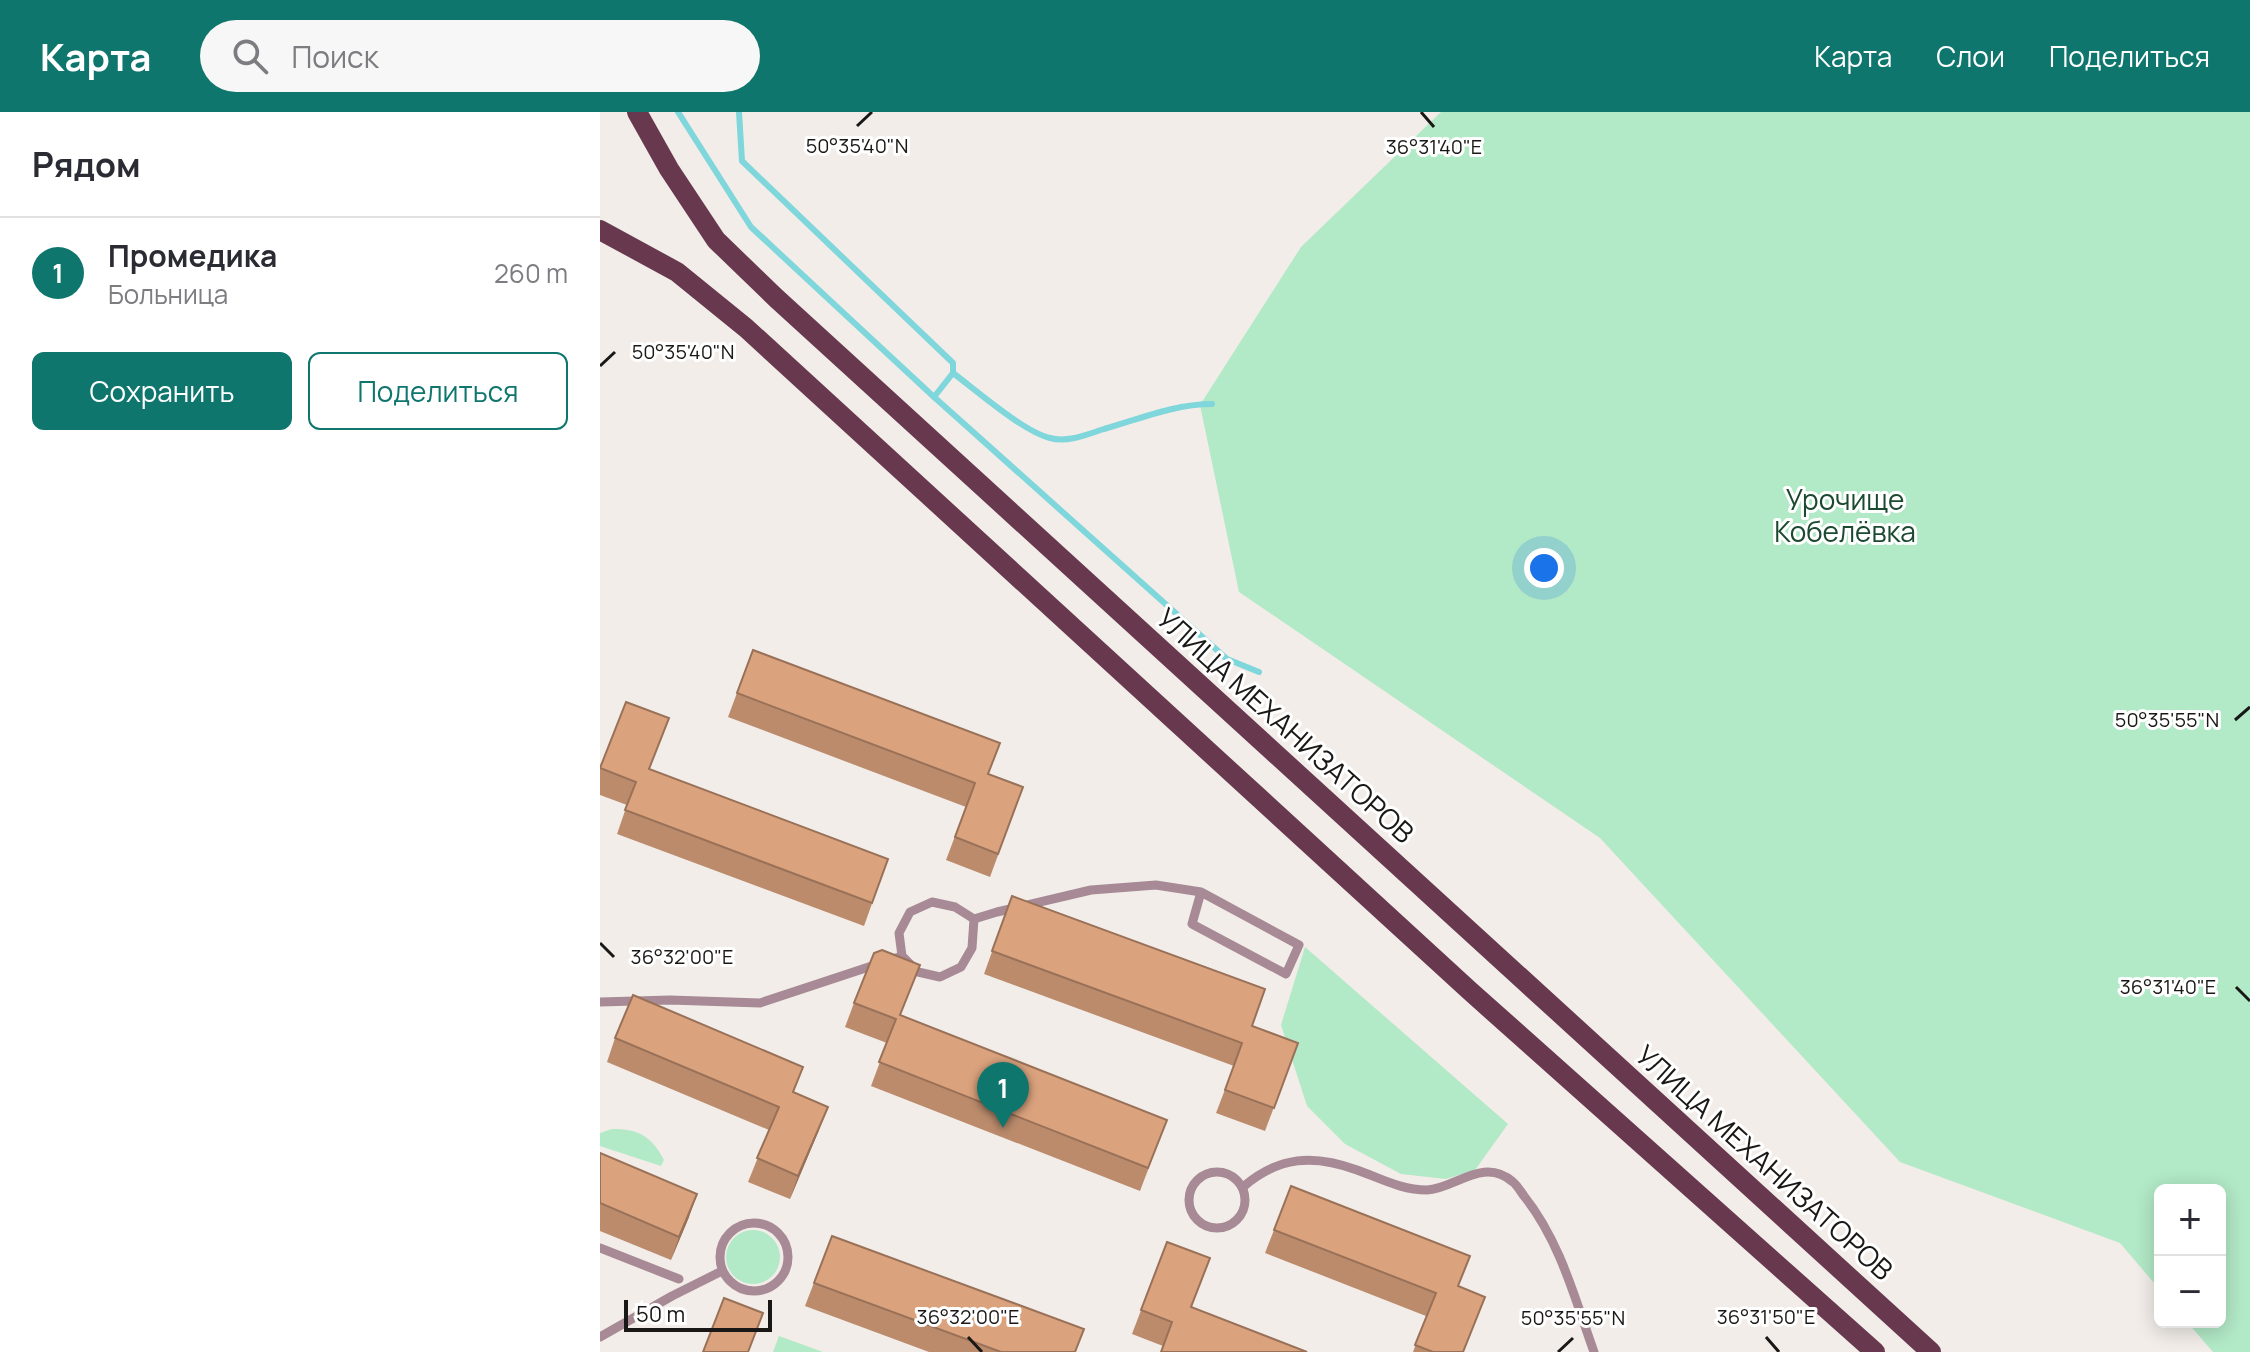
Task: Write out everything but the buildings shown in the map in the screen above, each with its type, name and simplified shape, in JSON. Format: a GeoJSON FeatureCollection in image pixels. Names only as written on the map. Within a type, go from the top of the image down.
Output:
{"type":"FeatureCollection","features":[{"type":"Feature","properties":{"kind":"main road","name":"УЛИЦА МЕХАНИЗАТОРОВ"},"geometry":{"type":"LineString","coordinates":[[637,112],[669,169],[716,240],[776,298],[1931,1352]]}},
{"type":"Feature","properties":{"kind":"main road"},"geometry":{"type":"LineString","coordinates":[[600,230],[677,272],[746,328],[1470,991],[1875,1352]]}},
{"type":"Feature","properties":{"kind":"lane"},"geometry":{"type":"LineString","coordinates":[[974,919],[972,948],[961,967],[940,977],[918,972],[902,956],[899,933],[910,912],[932,902],[955,907],[974,919],[1091,890],[1156,885],[1201,892],[1299,945],[1286,974],[1192,924],[1201,892]]}},
{"type":"Feature","properties":{"kind":"lane"},"geometry":{"type":"LineString","coordinates":[[600,1002],[670,1000],[760,1003],[902,956]]}},
{"type":"Feature","properties":{"kind":"lane"},"geometry":{"type":"LineString","coordinates":[[1243,1187],[1257,1175],[1280,1164],[1318,1158],[1395,1186],[1429,1190],[1492,1171],[1513,1182],[1540,1217],[1567,1276],[1594,1352]]}},
{"type":"Feature","properties":{"kind":"lane"},"geometry":{"type":"LineString","coordinates":[[1209,1171],[1229,1173],[1243,1187],[1245,1207],[1234,1223],[1214,1229],[1196,1221],[1188,1202],[1193,1183],[1209,1171]]}},
{"type":"Feature","properties":{"kind":"lane"},"geometry":{"type":"LineString","coordinates":[[758,1222],[779,1232],[789,1255],[782,1277],[762,1291],[738,1288],[722,1271],[720,1247],[734,1228],[758,1222]]}},
{"type":"Feature","properties":{"kind":"lane"},"geometry":{"type":"LineString","coordinates":[[600,1248],[679,1279]]}},
{"type":"Feature","properties":{"kind":"lane"},"geometry":{"type":"LineString","coordinates":[[600,1337],[722,1271]]}},
{"type":"Feature","properties":{"kind":"green space","name":"Урочище Кобелёвка"},"geometry":{"type":"Polygon","coordinates":[[[1441,112],[2250,112],[2250,1352],[2213,1352],[2192,1328],[2226,1328],[2226,1184],[2154,1184],[2154,1283],[2120,1243],[1900,1162],[1600,838],[1239,592],[1200,405],[1301,247],[1441,112]]]}},
{"type":"Feature","properties":{"kind":"green space"},"geometry":{"type":"Polygon","coordinates":[[[1305,947],[1508,1124],[1475,1170],[1446,1179],[1401,1174],[1345,1144],[1307,1106],[1281,1025],[1305,947]]]}},
{"type":"Feature","properties":{"kind":"green space"},"geometry":{"type":"Polygon","coordinates":[[[612,1129],[637,1132],[649,1140],[664,1160],[661,1166],[600,1146],[600,1133],[612,1129]]]}},
{"type":"Feature","properties":{"kind":"green space"},"geometry":{"type":"Polygon","coordinates":[[[753,1230],[772,1238],[780,1257],[772,1276],[753,1284],[734,1276],[726,1257],[734,1238],[753,1230]]]}},
{"type":"Feature","properties":{"kind":"green space"},"geometry":{"type":"Polygon","coordinates":[[[779,1336],[823,1352],[773,1352],[779,1336]]]}},
{"type":"Feature","properties":{"kind":"waterway"},"geometry":{"type":"LineString","coordinates":[[678,112],[751,227],[934,397]]}},
{"type":"Feature","properties":{"kind":"waterway"},"geometry":{"type":"LineString","coordinates":[[739,112],[742,161],[953,363],[953,373],[934,397],[1227,659],[1259,672]]}},
{"type":"Feature","properties":{"kind":"waterway"},"geometry":{"type":"LineString","coordinates":[[953,373],[1014,420],[1039,434],[1057,439],[1078,437],[1171,409],[1212,404]]}},
{"type":"Feature","properties":{"kind":"place","name":"Промедика"},"geometry":{"type":"Point","coordinates":[1003,1128]}}]}
